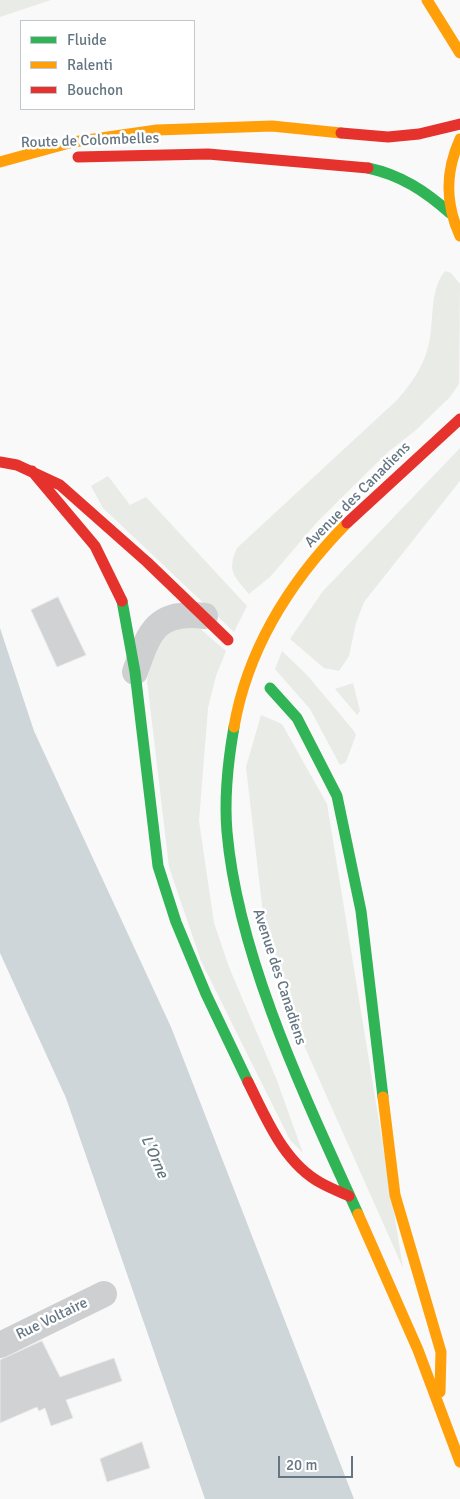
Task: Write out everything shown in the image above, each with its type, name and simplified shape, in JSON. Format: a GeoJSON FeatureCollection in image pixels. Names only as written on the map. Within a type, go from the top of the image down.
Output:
{"type":"FeatureCollection","features":[{"type":"Feature","properties":{"kind":"street"},"geometry":{"type":"LineString","coordinates":[[427,0],[460,54]]}},
{"type":"Feature","properties":{"kind":"street","name":"Route de Colombelles"},"geometry":{"type":"LineString","coordinates":[[14,159],[73,142],[156,130],[272,126],[388,137],[419,134],[460,124]]}},
{"type":"Feature","properties":{"kind":"street","name":"Route de Colombelles"},"geometry":{"type":"LineString","coordinates":[[460,139],[452,158],[448,176],[450,213],[460,236]]}},
{"type":"Feature","properties":{"kind":"street","name":"Route de Colombelles"},"geometry":{"type":"LineString","coordinates":[[14,159],[208,154],[368,168],[394,173],[410,180],[427,192],[450,213]]}},
{"type":"Feature","properties":{"kind":"street"},"geometry":{"type":"LineString","coordinates":[[0,162],[14,159]]}},
{"type":"Feature","properties":{"kind":"street","name":"Avenue des Canadiens"},"geometry":{"type":"LineString","coordinates":[[460,407],[455,423],[333,538],[287,596],[265,634],[246,678],[234,726],[229,757],[226,811],[231,863],[254,960],[298,1079],[440,1401],[460,1462]]}},
{"type":"Feature","properties":{"kind":"street"},"geometry":{"type":"LineString","coordinates":[[0,462],[32,471],[60,484],[78,498],[205,616],[228,640]]}},
{"type":"Feature","properties":{"kind":"street"},"geometry":{"type":"LineString","coordinates":[[32,471],[95,546],[122,601],[135,672],[150,812],[158,866],[176,922],[240,1067],[266,1119],[287,1153],[302,1169],[320,1183],[349,1196]]}},
{"type":"Feature","properties":{"kind":"street"},"geometry":{"type":"LineString","coordinates":[[135,672],[146,640],[163,622],[181,614],[205,616]]}},
{"type":"Feature","properties":{"kind":"street"},"geometry":{"type":"LineString","coordinates":[[270,688],[297,718],[337,796],[360,911],[395,1195],[441,1352],[440,1401]]}},
{"type":"Feature","properties":{"kind":"street","name":"Rue Voltaire"},"geometry":{"type":"LineString","coordinates":[[0,1345],[104,1294]]}},
{"type":"Feature","properties":{"kind":"shaded area"},"geometry":{"type":"Polygon","coordinates":[[[0,0],[51,0],[0,17],[0,0]]]}},
{"type":"Feature","properties":{"kind":"shaded area"},"geometry":{"type":"Polygon","coordinates":[[[445,271],[451,273],[460,284],[459,384],[450,397],[416,430],[388,452],[318,521],[270,577],[249,594],[233,573],[232,562],[237,548],[397,400],[410,384],[421,367],[426,354],[431,333],[436,290],[439,280],[445,271]]]}},
{"type":"Feature","properties":{"kind":"shaded area"},"geometry":{"type":"Polygon","coordinates":[[[460,448],[460,481],[364,602],[356,623],[349,656],[339,671],[324,668],[290,639],[323,591],[460,448]]]}},
{"type":"Feature","properties":{"kind":"shaded area"},"geometry":{"type":"Polygon","coordinates":[[[108,476],[130,505],[146,497],[247,606],[234,632],[103,508],[91,486],[108,476]]]}},
{"type":"Feature","properties":{"kind":"shaded area"},"geometry":{"type":"Polygon","coordinates":[[[181,623],[197,626],[226,651],[216,676],[208,708],[199,821],[214,923],[229,967],[276,1078],[303,1153],[290,1140],[201,961],[169,867],[147,680],[156,643],[181,623]]]}},
{"type":"Feature","properties":{"kind":"shaded area"},"geometry":{"type":"Polygon","coordinates":[[[282,651],[307,675],[354,731],[356,735],[346,762],[340,765],[310,709],[275,669],[282,651]]]}},
{"type":"Feature","properties":{"kind":"shaded area"},"geometry":{"type":"Polygon","coordinates":[[[353,683],[360,711],[357,715],[335,689],[353,683]]]}},
{"type":"Feature","properties":{"kind":"shaded area"},"geometry":{"type":"Polygon","coordinates":[[[261,715],[282,724],[327,804],[403,1268],[303,1043],[263,914],[246,767],[261,715]]]}},
{"type":"Feature","properties":{"kind":"water","name":"L'Orne"},"geometry":{"type":"Polygon","coordinates":[[[0,628],[34,731],[171,1027],[354,1499],[205,1499],[66,1098],[0,953],[0,628]]]}},
{"type":"Feature","properties":{"kind":"building"},"geometry":{"type":"Polygon","coordinates":[[[58,597],[86,655],[57,667],[31,610],[58,597]]]}},
{"type":"Feature","properties":{"kind":"building"},"geometry":{"type":"Polygon","coordinates":[[[42,1341],[60,1377],[114,1358],[122,1381],[66,1400],[73,1418],[51,1426],[45,1408],[39,1411],[37,1407],[0,1423],[0,1360],[42,1341]]]}},
{"type":"Feature","properties":{"kind":"building"},"geometry":{"type":"Polygon","coordinates":[[[142,1442],[150,1468],[107,1482],[100,1459],[142,1442]]]}},
{"type":"Feature","properties":{"kind":"traffic: fast"},"geometry":{"type":"LineString","coordinates":[[368,168],[391,175],[412,185],[450,213]]}},
{"type":"Feature","properties":{"kind":"traffic: fast"},"geometry":{"type":"LineString","coordinates":[[122,601],[135,672],[158,866],[176,922],[206,994],[248,1082]]}},
{"type":"Feature","properties":{"kind":"traffic: fast"},"geometry":{"type":"LineString","coordinates":[[270,688],[297,718],[337,796],[361,911],[383,1097]]}},
{"type":"Feature","properties":{"kind":"traffic: fast"},"geometry":{"type":"LineString","coordinates":[[234,727],[227,779],[226,819],[234,880],[245,929],[277,1027],[317,1124],[358,1214]]}},
{"type":"Feature","properties":{"kind":"traffic: slow"},"geometry":{"type":"LineString","coordinates":[[427,0],[460,53]]}},
{"type":"Feature","properties":{"kind":"traffic: slow"},"geometry":{"type":"LineString","coordinates":[[0,162],[73,142],[157,130],[272,126],[341,133]]}},
{"type":"Feature","properties":{"kind":"traffic: slow"},"geometry":{"type":"LineString","coordinates":[[460,139],[449,175],[449,200],[460,236]]}},
{"type":"Feature","properties":{"kind":"traffic: slow"},"geometry":{"type":"LineString","coordinates":[[234,727],[250,669],[261,642],[275,616],[308,568],[347,523]]}},
{"type":"Feature","properties":{"kind":"traffic: slow"},"geometry":{"type":"LineString","coordinates":[[383,1097],[395,1195],[441,1352],[440,1392]]}},
{"type":"Feature","properties":{"kind":"traffic: slow"},"geometry":{"type":"LineString","coordinates":[[358,1214],[418,1350],[460,1462]]}},
{"type":"Feature","properties":{"kind":"traffic: jam"},"geometry":{"type":"LineString","coordinates":[[341,133],[388,137],[419,134],[460,124]]}},
{"type":"Feature","properties":{"kind":"traffic: jam"},"geometry":{"type":"LineString","coordinates":[[78,157],[208,154],[368,168]]}},
{"type":"Feature","properties":{"kind":"traffic: jam"},"geometry":{"type":"LineString","coordinates":[[347,523],[460,419]]}},
{"type":"Feature","properties":{"kind":"traffic: jam"},"geometry":{"type":"LineString","coordinates":[[0,462],[17,465],[60,485],[147,562],[228,640]]}},
{"type":"Feature","properties":{"kind":"traffic: jam"},"geometry":{"type":"LineString","coordinates":[[32,471],[95,546],[122,601]]}},
{"type":"Feature","properties":{"kind":"traffic: jam"},"geometry":{"type":"LineString","coordinates":[[248,1082],[269,1125],[286,1152],[308,1174],[321,1183],[349,1196]]}}]}
